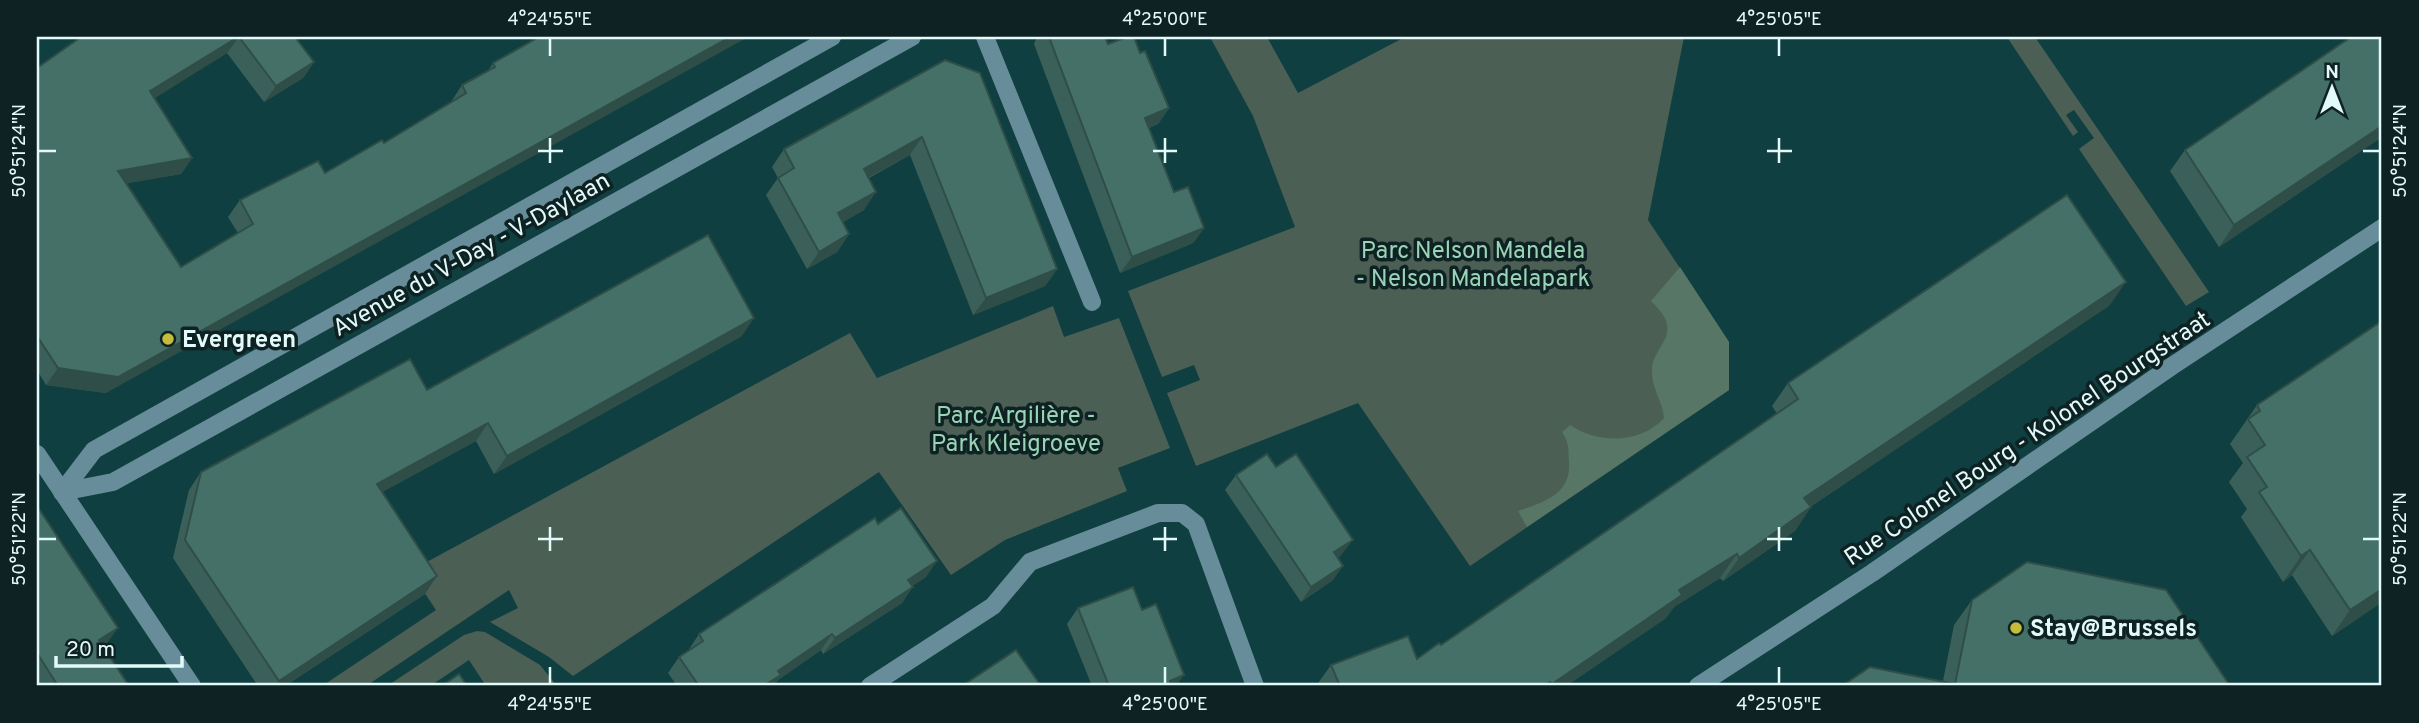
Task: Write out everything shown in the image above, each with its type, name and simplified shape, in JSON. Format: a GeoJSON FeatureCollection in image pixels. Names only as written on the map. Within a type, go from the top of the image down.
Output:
{"type":"FeatureCollection","features":[{"type":"Feature","properties":{"kind":"street","name":"Avenue du V-Day - V-Daylaan"},"geometry":{"type":"LineString","coordinates":[[62,492],[93,450],[832,37]]}},
{"type":"Feature","properties":{"kind":"street","name":"Avenue du V-Day - V-Daylaan"},"geometry":{"type":"LineString","coordinates":[[62,492],[113,482],[912,37]]}},
{"type":"Feature","properties":{"kind":"street"},"geometry":{"type":"LineString","coordinates":[[985,37],[1093,302]]}},
{"type":"Feature","properties":{"kind":"street","name":"Rue Colonel Bourg - Kolonel Bourgstraat"},"geometry":{"type":"LineString","coordinates":[[1698,686],[1872,573],[2172,366],[2382,228]]}},
{"type":"Feature","properties":{"kind":"street"},"geometry":{"type":"LineString","coordinates":[[37,454],[192,686]]}},
{"type":"Feature","properties":{"kind":"street"},"geometry":{"type":"LineString","coordinates":[[870,686],[993,606],[1030,562],[1157,513],[1182,513],[1196,524],[1255,686]]}},
{"type":"Feature","properties":{"kind":"green space","name":"Parc Nelson Mandela - Nelson Mandelapark"},"geometry":{"type":"Polygon","coordinates":[[[1210,37],[1267,37],[1298,93],[1405,37],[1684,37],[1648,220],[1729,342],[1729,390],[1470,566],[1358,403],[1196,466],[1167,393],[1200,380],[1194,365],[1162,377],[1128,291],[1295,227],[1253,116],[1210,37]]]}},
{"type":"Feature","properties":{"kind":"green space"},"geometry":{"type":"Polygon","coordinates":[[[2007,37],[2035,37],[2209,292],[2186,306],[2079,149],[2094,138],[2074,110],[2066,115],[2078,132],[2073,136],[2007,37]]]}},
{"type":"Feature","properties":{"kind":"green space"},"geometry":{"type":"Polygon","coordinates":[[[1680,267],[1729,342],[1729,390],[1527,527],[1518,511],[1546,500],[1566,482],[1569,463],[1566,440],[1562,432],[1570,425],[1593,436],[1618,438],[1643,433],[1664,418],[1652,375],[1656,355],[1665,340],[1667,323],[1651,301],[1680,267]]]}},
{"type":"Feature","properties":{"kind":"green space","name":"Parc Argilière - Park Kleigroeve"},"geometry":{"type":"Polygon","coordinates":[[[1053,306],[1064,337],[1119,318],[1170,448],[1118,468],[1127,491],[1005,540],[951,575],[879,472],[573,676],[549,657],[490,622],[518,608],[509,590],[366,686],[322,686],[436,610],[410,571],[850,333],[877,378],[1053,306]]]}},
{"type":"Feature","properties":{"kind":"green space"},"geometry":{"type":"Polygon","coordinates":[[[477,631],[485,632],[540,665],[557,686],[486,686],[469,660],[430,686],[387,686],[464,635],[477,631]]]}},
{"type":"Feature","properties":{"kind":"building"},"geometry":{"type":"Polygon","coordinates":[[[81,37],[238,37],[150,91],[192,158],[118,171],[181,267],[253,224],[240,200],[318,161],[325,173],[382,140],[384,143],[466,93],[462,85],[495,67],[493,63],[539,37],[730,37],[118,377],[58,368],[37,336],[37,68],[81,37]]]}},
{"type":"Feature","properties":{"kind":"building"},"geometry":{"type":"Polygon","coordinates":[[[239,37],[295,37],[314,62],[276,86],[239,37]]]}},
{"type":"Feature","properties":{"kind":"building"},"geometry":{"type":"Polygon","coordinates":[[[1049,37],[1105,37],[1108,44],[1134,37],[1140,53],[1145,51],[1169,108],[1145,118],[1174,192],[1188,187],[1204,228],[1132,257],[1049,37]]]}},
{"type":"Feature","properties":{"kind":"building"},"geometry":{"type":"Polygon","coordinates":[[[2351,37],[2382,37],[2382,126],[2234,225],[2185,150],[2351,37]]]}},
{"type":"Feature","properties":{"kind":"building"},"geometry":{"type":"Polygon","coordinates":[[[945,60],[980,73],[1057,269],[986,298],[922,137],[864,169],[876,192],[838,213],[849,234],[819,252],[778,178],[794,168],[784,149],[945,60]]]}},
{"type":"Feature","properties":{"kind":"building"},"geometry":{"type":"Polygon","coordinates":[[[2067,195],[2126,282],[1804,498],[1811,507],[1739,558],[1737,554],[1679,590],[1682,595],[1552,684],[1340,686],[1331,665],[1408,636],[1417,659],[1439,643],[1441,645],[1798,399],[1788,383],[2067,195]]]}},
{"type":"Feature","properties":{"kind":"building"},"geometry":{"type":"Polygon","coordinates":[[[708,235],[754,318],[507,456],[488,423],[377,484],[437,576],[279,681],[185,540],[201,472],[410,359],[427,390],[708,235]]]}},
{"type":"Feature","properties":{"kind":"building"},"geometry":{"type":"Polygon","coordinates":[[[2382,321],[2382,589],[2350,610],[2310,550],[2301,556],[2259,492],[2267,487],[2247,457],[2265,445],[2248,419],[2260,411],[2257,405],[2382,321]]]}},
{"type":"Feature","properties":{"kind":"building"},"geometry":{"type":"Polygon","coordinates":[[[1267,454],[1276,467],[1296,454],[1353,540],[1334,552],[1343,566],[1311,587],[1236,475],[1267,454]]]}},
{"type":"Feature","properties":{"kind":"building"},"geometry":{"type":"Polygon","coordinates":[[[37,506],[118,628],[99,640],[129,686],[58,686],[37,653],[37,506]]]}},
{"type":"Feature","properties":{"kind":"building"},"geometry":{"type":"Polygon","coordinates":[[[901,508],[937,561],[908,580],[913,587],[835,638],[832,634],[778,671],[781,675],[763,686],[699,686],[679,657],[703,641],[699,634],[875,518],[878,524],[901,508]]]}},
{"type":"Feature","properties":{"kind":"building"},"geometry":{"type":"Polygon","coordinates":[[[2027,562],[2166,590],[2230,686],[1842,686],[1870,667],[1955,684],[1972,600],[2027,562]]]}},
{"type":"Feature","properties":{"kind":"building"},"geometry":{"type":"Polygon","coordinates":[[[1133,587],[1142,610],[1156,604],[1184,675],[1170,681],[1172,686],[1109,686],[1078,608],[1133,587]]]}},
{"type":"Feature","properties":{"kind":"building"},"geometry":{"type":"Polygon","coordinates":[[[1016,650],[1041,686],[962,686],[1016,650]]]}},
{"type":"Feature","properties":{"kind":"building"},"geometry":{"type":"Polygon","coordinates":[[[459,674],[467,686],[442,686],[459,674]]]}},
{"type":"Feature","properties":{"kind":"place","name":"Evergreen"},"geometry":{"type":"Point","coordinates":[168,339]}},
{"type":"Feature","properties":{"kind":"place","name":"Stay@Brussels"},"geometry":{"type":"Point","coordinates":[2016,628]}}]}
